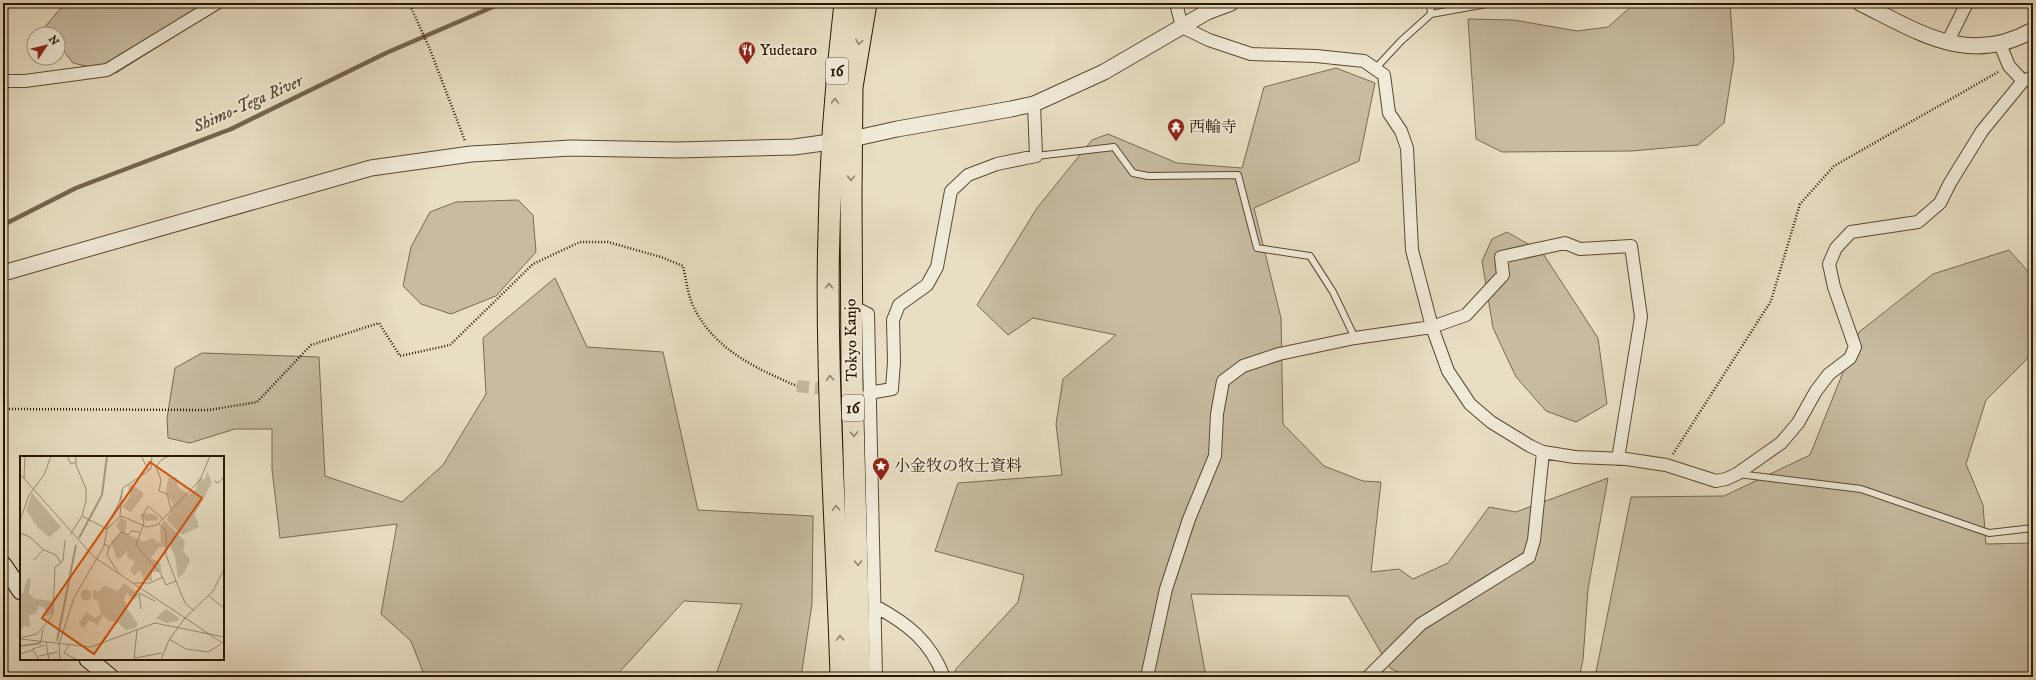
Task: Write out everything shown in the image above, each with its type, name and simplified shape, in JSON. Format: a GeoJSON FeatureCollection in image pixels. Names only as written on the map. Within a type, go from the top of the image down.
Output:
{"type":"FeatureCollection","features":[{"type":"Feature","properties":{"kind":"highway","name":"Tokyo Kanjo"},"geometry":{"type":"LineString","coordinates":[[845,3],[835,82],[843,139],[858,541],[869,666]]}},
{"type":"Feature","properties":{"kind":"highway","name":"Tokyo Kanjo"},"geometry":{"type":"LineString","coordinates":[[841,677],[829,358],[830,191],[843,139],[866,3]]}},
{"type":"Feature","properties":{"kind":"highway"},"geometry":{"type":"LineString","coordinates":[[837,541],[858,541]]}},
{"type":"Feature","properties":{"kind":"main road"},"geometry":{"type":"LineString","coordinates":[[3,566],[20,590]]}},
{"type":"Feature","properties":{"kind":"main road"},"geometry":{"type":"LineString","coordinates":[[89,660],[110,677]]}},
{"type":"Feature","properties":{"kind":"street"},"geometry":{"type":"LineString","coordinates":[[3,82],[25,81],[107,70],[217,3]]}},
{"type":"Feature","properties":{"kind":"street"},"geometry":{"type":"LineString","coordinates":[[1176,3],[1182,27],[1208,40],[1251,54],[1316,56],[1364,61],[1384,75],[1389,113],[1401,131],[1407,148],[1408,200],[1412,250],[1432,327],[1448,371],[1470,404],[1491,422],[1543,452],[1575,457],[1618,458],[1666,465],[1716,481],[1737,474],[1781,443],[1798,423],[1816,391],[1829,374],[1850,358],[1855,347],[1834,287],[1829,264],[1836,248],[1852,232],[1918,222],[1940,203],[1950,183],[1982,131],[2028,79],[2009,66],[2000,44]]}},
{"type":"Feature","properties":{"kind":"street"},"geometry":{"type":"LineString","coordinates":[[3,273],[371,168],[470,154],[571,148],[678,150],[794,147],[1034,104],[1104,72],[1207,12],[1231,3]]}},
{"type":"Feature","properties":{"kind":"street"},"geometry":{"type":"LineString","coordinates":[[1860,3],[1947,43],[1974,47],[2000,44],[2033,30]]}},
{"type":"Feature","properties":{"kind":"street"},"geometry":{"type":"LineString","coordinates":[[1947,43],[1967,3]]}},
{"type":"Feature","properties":{"kind":"street"},"geometry":{"type":"LineString","coordinates":[[869,393],[892,389],[894,362],[893,320],[899,305],[927,285],[937,267],[951,191],[968,175],[997,164],[1036,156],[1034,104]]}},
{"type":"Feature","properties":{"kind":"street"},"geometry":{"type":"LineString","coordinates":[[1147,677],[1166,589],[1189,519],[1215,456],[1217,414],[1224,381],[1243,366],[1272,356],[1355,338],[1432,327],[1466,315],[1503,274],[1501,257],[1565,243],[1580,249],[1631,246],[1641,317],[1618,458]]}},
{"type":"Feature","properties":{"kind":"street"},"geometry":{"type":"LineString","coordinates":[[850,305],[868,314],[875,606],[869,666],[876,677]]}},
{"type":"Feature","properties":{"kind":"street"},"geometry":{"type":"LineString","coordinates":[[1368,677],[1421,624],[1529,557],[1534,540],[1543,452]]}},
{"type":"Feature","properties":{"kind":"street"},"geometry":{"type":"LineString","coordinates":[[875,606],[909,626],[925,642],[937,659],[944,677]]}},
{"type":"Feature","properties":{"kind":"lane"},"geometry":{"type":"LineString","coordinates":[[1430,3],[1431,14]]}},
{"type":"Feature","properties":{"kind":"lane"},"geometry":{"type":"LineString","coordinates":[[1375,69],[1401,41],[1431,14],[1492,3]]}},
{"type":"Feature","properties":{"kind":"lane"},"geometry":{"type":"LineString","coordinates":[[1036,156],[1114,147],[1133,173],[1148,176],[1238,175],[1257,248],[1310,256],[1333,292],[1355,338]]}},
{"type":"Feature","properties":{"kind":"lane"},"geometry":{"type":"LineString","coordinates":[[1737,474],[1861,488],[1989,533],[2033,528]]}},
{"type":"Feature","properties":{"kind":"path"},"geometry":{"type":"LineString","coordinates":[[409,3],[429,47],[470,154]]}},
{"type":"Feature","properties":{"kind":"path"},"geometry":{"type":"LineString","coordinates":[[1666,465],[1771,301],[1800,204],[1834,166],[2009,66]]}},
{"type":"Feature","properties":{"kind":"path"},"geometry":{"type":"LineString","coordinates":[[3,409],[209,410],[257,402],[311,345],[379,323],[400,356],[450,345],[534,264],[580,242],[608,242],[661,257],[683,266],[694,308],[715,339],[745,362],[798,386]]}},
{"type":"Feature","properties":{"kind":"shaded area"},"geometry":{"type":"Polygon","coordinates":[[[65,3],[201,3],[178,34],[116,73],[73,63],[66,54],[66,26],[46,26],[65,3]]]}},
{"type":"Feature","properties":{"kind":"shaded area"},"geometry":{"type":"Polygon","coordinates":[[[1635,3],[1730,3],[1734,59],[1724,123],[1698,145],[1632,151],[1502,152],[1476,139],[1468,19],[1514,20],[1577,31],[1608,27],[1635,3]]]}},
{"type":"Feature","properties":{"kind":"shaded area"},"geometry":{"type":"Polygon","coordinates":[[[1336,68],[1375,83],[1359,161],[1254,208],[1281,318],[1283,424],[1324,466],[1363,481],[1381,482],[1371,572],[1399,569],[1413,579],[1448,563],[1489,507],[1516,512],[1608,478],[1588,589],[1583,660],[1579,677],[1408,677],[1390,668],[1348,596],[1191,594],[1206,677],[958,677],[955,670],[1018,602],[1024,575],[935,551],[958,483],[1062,475],[1056,424],[1063,379],[1116,335],[1033,318],[1008,335],[977,305],[1037,208],[1092,140],[1108,134],[1177,163],[1242,168],[1264,87],[1336,68]]]}},
{"type":"Feature","properties":{"kind":"shaded area"},"geometry":{"type":"Polygon","coordinates":[[[518,200],[533,215],[536,252],[496,296],[451,314],[421,304],[403,286],[411,247],[430,212],[456,202],[518,200]]]}},
{"type":"Feature","properties":{"kind":"shaded area"},"geometry":{"type":"Polygon","coordinates":[[[1507,232],[1542,252],[1598,338],[1607,404],[1576,422],[1546,411],[1516,377],[1493,328],[1482,261],[1492,239],[1507,232]]]}},
{"type":"Feature","properties":{"kind":"shaded area"},"geometry":{"type":"Polygon","coordinates":[[[2009,250],[2033,277],[2033,353],[1986,400],[1966,464],[1983,505],[1986,544],[2033,543],[2033,677],[1595,677],[1631,497],[1724,496],[1810,455],[1859,332],[1933,274],[2009,250]]]}},
{"type":"Feature","properties":{"kind":"shaded area"},"geometry":{"type":"Polygon","coordinates":[[[555,278],[587,347],[663,352],[698,510],[813,516],[812,604],[801,677],[715,677],[742,604],[684,601],[615,677],[425,677],[411,641],[381,614],[397,524],[280,538],[272,469],[272,429],[235,429],[190,443],[168,438],[167,418],[175,368],[202,353],[319,357],[325,476],[402,502],[443,465],[486,394],[483,338],[555,278]]]}},
{"type":"Feature","properties":{"kind":"waterway","name":"Shimo-Tega River"},"geometry":{"type":"LineString","coordinates":[[3,225],[76,188],[231,129],[386,53],[502,3]]}},
{"type":"Feature","properties":{"kind":"tunnel"},"geometry":{"type":"LineString","coordinates":[[797,386],[858,392]]}},
{"type":"Feature","properties":{"kind":"place","name":"Yudetaro"},"geometry":{"type":"Point","coordinates":[747,65]}},
{"type":"Feature","properties":{"kind":"place","name":"西輪寺"},"geometry":{"type":"Point","coordinates":[1176,142]}},
{"type":"Feature","properties":{"kind":"place","name":"小金牧の牧士資料"},"geometry":{"type":"Point","coordinates":[881,481]}}]}
